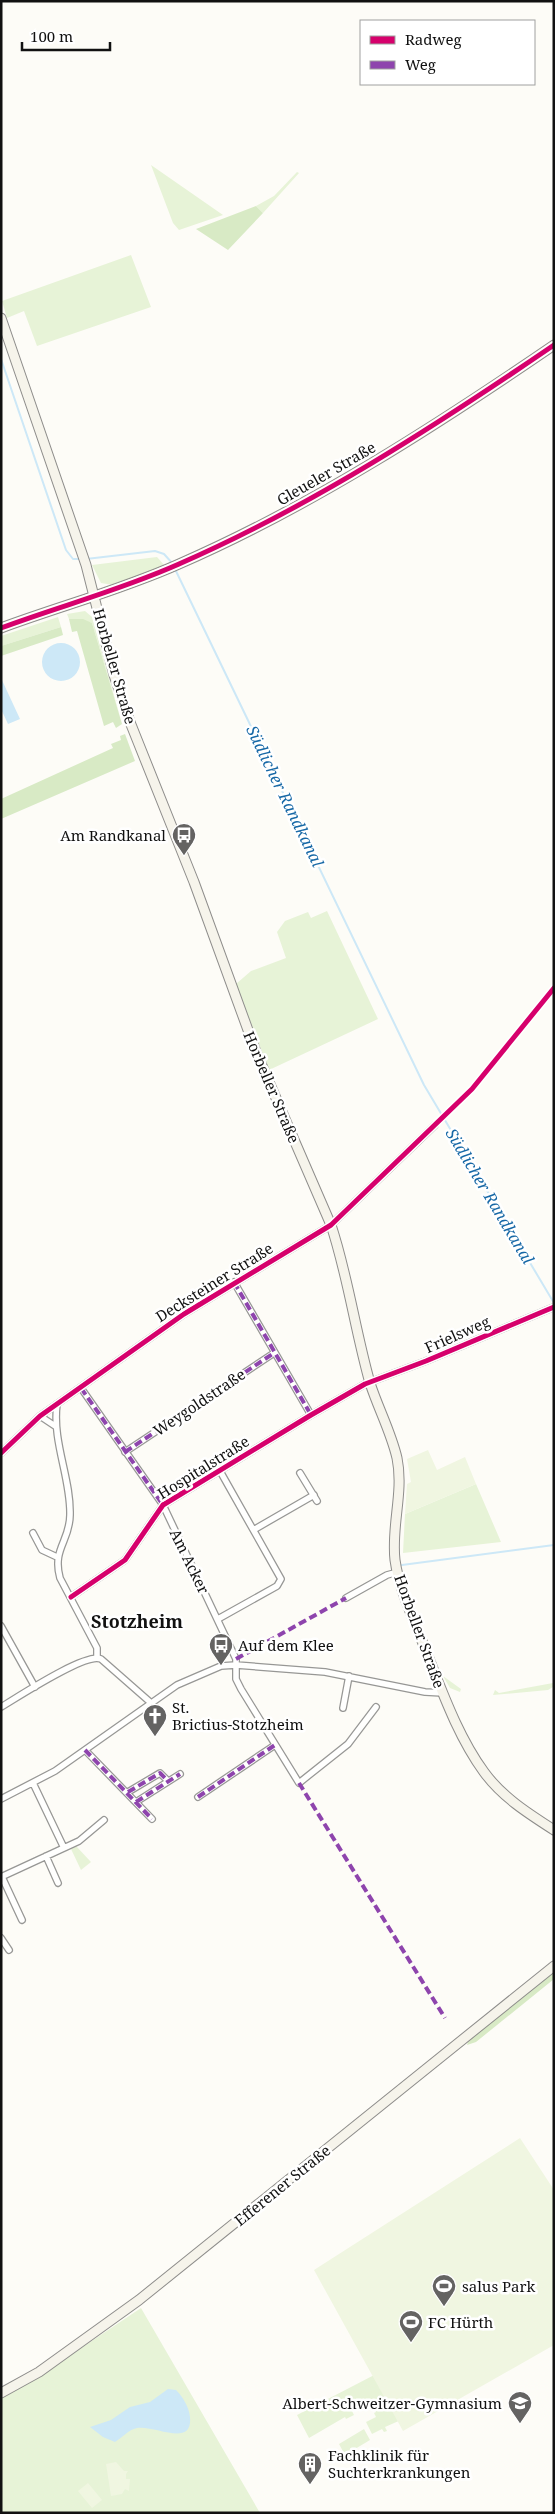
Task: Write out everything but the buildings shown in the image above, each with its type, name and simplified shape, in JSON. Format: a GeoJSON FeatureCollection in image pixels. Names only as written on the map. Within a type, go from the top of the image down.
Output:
{"type":"FeatureCollection","features":[{"type":"Feature","properties":{"kind":"main road","name":"Horbeller Straße"},"geometry":{"type":"LineString","coordinates":[[1,318],[82,552],[96,596],[114,675],[130,722],[194,882],[256,1052],[331,1225],[346,1275],[370,1382],[397,1457],[399,1480],[394,1544],[398,1572],[443,1693],[468,1746],[484,1772],[513,1801],[554,1830]]}},
{"type":"Feature","properties":{"kind":"main road","name":"Gleueler Straße"},"geometry":{"type":"LineString","coordinates":[[1,628],[168,569],[253,529],[426,430],[554,345]]}},
{"type":"Feature","properties":{"kind":"main road","name":"Efferener Straße"},"geometry":{"type":"LineString","coordinates":[[1,2393],[39,2372],[139,2300],[554,1966]]}},
{"type":"Feature","properties":{"kind":"street","name":"Decksteiner Straße"},"geometry":{"type":"LineString","coordinates":[[1,1453],[40,1416],[184,1314],[331,1225],[435,1125]]}},
{"type":"Feature","properties":{"kind":"street"},"geometry":{"type":"LineString","coordinates":[[234,1282],[311,1415]]}},
{"type":"Feature","properties":{"kind":"street","name":"Frielsweg"},"geometry":{"type":"LineString","coordinates":[[370,1382],[426,1361],[554,1307]]}},
{"type":"Feature","properties":{"kind":"street","name":"Weygoldstraße"},"geometry":{"type":"LineString","coordinates":[[125,1452],[274,1353]]}},
{"type":"Feature","properties":{"kind":"street","name":"Hospitalstraße"},"geometry":{"type":"LineString","coordinates":[[70,1597],[125,1560],[163,1505],[311,1415],[370,1382]]}},
{"type":"Feature","properties":{"kind":"street","name":"Am Acker"},"geometry":{"type":"LineString","coordinates":[[80,1388],[163,1505],[218,1619],[236,1659],[236,1665]]}},
{"type":"Feature","properties":{"kind":"street"},"geometry":{"type":"LineString","coordinates":[[57,1404],[55,1426],[70,1514],[66,1536],[57,1557],[60,1578],[97,1648],[97,1657]]}},
{"type":"Feature","properties":{"kind":"street"},"geometry":{"type":"LineString","coordinates":[[40,1416],[55,1426]]}},
{"type":"Feature","properties":{"kind":"street"},"geometry":{"type":"LineString","coordinates":[[218,1619],[280,1583],[280,1574],[220,1470]]}},
{"type":"Feature","properties":{"kind":"street"},"geometry":{"type":"LineString","coordinates":[[255,1530],[315,1498],[300,1473]]}},
{"type":"Feature","properties":{"kind":"street"},"geometry":{"type":"LineString","coordinates":[[33,1533],[42,1550],[57,1557]]}},
{"type":"Feature","properties":{"kind":"street"},"geometry":{"type":"LineString","coordinates":[[346,1598],[398,1572]]}},
{"type":"Feature","properties":{"kind":"street"},"geometry":{"type":"LineString","coordinates":[[1,1626],[35,1687]]}},
{"type":"Feature","properties":{"kind":"street"},"geometry":{"type":"LineString","coordinates":[[1,1707],[75,1664],[92,1657],[97,1657],[150,1702]]}},
{"type":"Feature","properties":{"kind":"street"},"geometry":{"type":"LineString","coordinates":[[1,1798],[33,1783],[85,1750],[150,1702],[192,1677],[221,1666],[236,1665],[349,1676],[425,1692],[443,1693]]}},
{"type":"Feature","properties":{"kind":"street"},"geometry":{"type":"LineString","coordinates":[[236,1665],[236,1679],[241,1689],[299,1784],[348,1744],[376,1707]]}},
{"type":"Feature","properties":{"kind":"street"},"geometry":{"type":"LineString","coordinates":[[343,1708],[349,1676]]}},
{"type":"Feature","properties":{"kind":"street"},"geometry":{"type":"LineString","coordinates":[[198,1797],[275,1745]]}},
{"type":"Feature","properties":{"kind":"street"},"geometry":{"type":"LineString","coordinates":[[85,1750],[128,1792],[152,1819]]}},
{"type":"Feature","properties":{"kind":"street"},"geometry":{"type":"LineString","coordinates":[[128,1792],[160,1773],[168,1781]]}},
{"type":"Feature","properties":{"kind":"street"},"geometry":{"type":"LineString","coordinates":[[136,1802],[180,1774]]}},
{"type":"Feature","properties":{"kind":"street"},"geometry":{"type":"LineString","coordinates":[[33,1783],[64,1848]]}},
{"type":"Feature","properties":{"kind":"street"},"geometry":{"type":"LineString","coordinates":[[22,1920],[1,1877],[79,1841],[104,1820]]}},
{"type":"Feature","properties":{"kind":"street"},"geometry":{"type":"LineString","coordinates":[[46,1856],[58,1883]]}},
{"type":"Feature","properties":{"kind":"street"},"geometry":{"type":"LineString","coordinates":[[1,1938],[9,1950]]}},
{"type":"Feature","properties":{"kind":"green space"},"geometry":{"type":"Polygon","coordinates":[[[151,165],[223,215],[179,230],[173,223],[151,165]]]}},
{"type":"Feature","properties":{"kind":"green space"},"geometry":{"type":"Polygon","coordinates":[[[297,172],[299,173],[263,213],[256,206],[274,196],[297,172]]]}},
{"type":"Feature","properties":{"kind":"green space"},"geometry":{"type":"Polygon","coordinates":[[[256,206],[263,213],[228,250],[196,229],[256,206]]]}},
{"type":"Feature","properties":{"kind":"green space"},"geometry":{"type":"Polygon","coordinates":[[[131,255],[151,307],[37,346],[24,311],[7,318],[2,301],[131,255]]]}},
{"type":"Feature","properties":{"kind":"green space"},"geometry":{"type":"Polygon","coordinates":[[[157,557],[165,566],[113,585],[101,583],[92,565],[157,557]]]}},
{"type":"Feature","properties":{"kind":"green space"},"geometry":{"type":"Polygon","coordinates":[[[85,611],[92,617],[122,724],[92,623],[69,619],[67,614],[85,611]]]}},
{"type":"Feature","properties":{"kind":"green space"},"geometry":{"type":"Polygon","coordinates":[[[58,617],[61,627],[1,646],[1,636],[58,617]]]}},
{"type":"Feature","properties":{"kind":"green space"},"geometry":{"type":"Polygon","coordinates":[[[69,619],[83,619],[92,623],[122,724],[116,728],[113,722],[104,726],[77,631],[72,632],[69,619]]]}},
{"type":"Feature","properties":{"kind":"green space"},"geometry":{"type":"Polygon","coordinates":[[[61,627],[63,635],[1,656],[1,646],[61,627]]]}},
{"type":"Feature","properties":{"kind":"green space"},"geometry":{"type":"Polygon","coordinates":[[[125,734],[135,761],[1,819],[1,799],[113,748],[111,744],[121,740],[120,736],[125,734]]]}},
{"type":"Feature","properties":{"kind":"green space"},"geometry":{"type":"Polygon","coordinates":[[[327,911],[378,1019],[269,1070],[236,984],[251,971],[286,958],[277,932],[285,921],[308,912],[311,918],[327,911]]]}},
{"type":"Feature","properties":{"kind":"green space"},"geometry":{"type":"Polygon","coordinates":[[[428,1450],[437,1470],[465,1457],[476,1484],[405,1514],[407,1484],[411,1482],[407,1459],[428,1450]]]}},
{"type":"Feature","properties":{"kind":"green space"},"geometry":{"type":"Polygon","coordinates":[[[476,1484],[501,1542],[403,1553],[405,1514],[476,1484]]]}},
{"type":"Feature","properties":{"kind":"green space"},"geometry":{"type":"Polygon","coordinates":[[[443,1676],[461,1689],[460,1692],[450,1688],[443,1676]]]}},
{"type":"Feature","properties":{"kind":"green space"},"geometry":{"type":"Polygon","coordinates":[[[553,1683],[553,1687],[548,1690],[493,1695],[495,1690],[499,1693],[553,1683]]]}},
{"type":"Feature","properties":{"kind":"green space"},"geometry":{"type":"Polygon","coordinates":[[[76,1846],[91,1862],[81,1870],[71,1849],[76,1846]]]}},
{"type":"Feature","properties":{"kind":"green space"},"geometry":{"type":"Polygon","coordinates":[[[554,1971],[554,1979],[476,2042],[467,2045],[469,2039],[554,1971]]]}},
{"type":"Feature","properties":{"kind":"green space","name":"salus Park"},"geometry":{"type":"Polygon","coordinates":[[[520,2138],[554,2190],[554,2345],[403,2431],[314,2270],[520,2138]]]}},
{"type":"Feature","properties":{"kind":"green space"},"geometry":{"type":"Polygon","coordinates":[[[141,2308],[260,2513],[1,2513],[1,2397],[29,2383],[141,2308]]]}},
{"type":"Feature","properties":{"kind":"green space"},"geometry":{"type":"Polygon","coordinates":[[[380,2372],[401,2420],[385,2427],[387,2431],[384,2432],[382,2429],[372,2434],[366,2422],[376,2417],[373,2403],[364,2407],[362,2405],[352,2411],[354,2415],[346,2419],[345,2417],[309,2438],[297,2415],[380,2372]]]}},
{"type":"Feature","properties":{"kind":"green space"},"geometry":{"type":"Polygon","coordinates":[[[364,2429],[370,2440],[345,2455],[339,2444],[364,2429]]]}},
{"type":"Feature","properties":{"kind":"green space"},"geometry":{"type":"Polygon","coordinates":[[[116,2462],[124,2471],[128,2471],[126,2479],[130,2479],[129,2491],[125,2489],[122,2494],[111,2496],[106,2464],[116,2462]]]}},
{"type":"Feature","properties":{"kind":"green space"},"geometry":{"type":"Polygon","coordinates":[[[88,2483],[102,2500],[92,2508],[78,2491],[88,2483]]]}},
{"type":"Feature","properties":{"kind":"water"},"geometry":{"type":"Polygon","coordinates":[[[61,643],[75,648],[80,662],[75,676],[61,681],[47,676],[42,662],[47,648],[61,643]]]}},
{"type":"Feature","properties":{"kind":"water"},"geometry":{"type":"Polygon","coordinates":[[[1,678],[20,719],[8,724],[1,709],[1,678]]]}},
{"type":"Feature","properties":{"kind":"water"},"geometry":{"type":"Polygon","coordinates":[[[168,2389],[176,2390],[187,2406],[190,2417],[189,2426],[186,2431],[171,2433],[137,2428],[115,2442],[103,2437],[90,2427],[111,2420],[130,2407],[150,2402],[168,2389]]]}},
{"type":"Feature","properties":{"kind":"waterway","name":"Südlicher Randkanal"},"geometry":{"type":"LineString","coordinates":[[1,359],[66,550],[73,559],[82,559]]}},
{"type":"Feature","properties":{"kind":"waterway","name":"Südlicher Randkanal"},"geometry":{"type":"LineString","coordinates":[[86,559],[155,551],[164,554],[173,564]]}},
{"type":"Feature","properties":{"kind":"waterway","name":"Südlicher Randkanal"},"geometry":{"type":"LineString","coordinates":[[175,569],[424,1085],[554,1303]]}},
{"type":"Feature","properties":{"kind":"waterway"},"geometry":{"type":"LineString","coordinates":[[402,1565],[554,1545]]}},
{"type":"Feature","properties":{"kind":"marked path"},"geometry":{"type":"LineString","coordinates":[[234,1282],[311,1415]]}},
{"type":"Feature","properties":{"kind":"marked path"},"geometry":{"type":"LineString","coordinates":[[125,1452],[274,1353]]}},
{"type":"Feature","properties":{"kind":"marked path"},"geometry":{"type":"LineString","coordinates":[[81,1388],[163,1505]]}},
{"type":"Feature","properties":{"kind":"marked path"},"geometry":{"type":"LineString","coordinates":[[236,1659],[346,1598]]}},
{"type":"Feature","properties":{"kind":"marked path"},"geometry":{"type":"LineString","coordinates":[[198,1797],[275,1745]]}},
{"type":"Feature","properties":{"kind":"marked path"},"geometry":{"type":"LineString","coordinates":[[85,1750],[152,1819]]}},
{"type":"Feature","properties":{"kind":"marked path"},"geometry":{"type":"LineString","coordinates":[[128,1792],[160,1773],[168,1781]]}},
{"type":"Feature","properties":{"kind":"marked path"},"geometry":{"type":"LineString","coordinates":[[136,1802],[180,1774]]}},
{"type":"Feature","properties":{"kind":"marked path"},"geometry":{"type":"LineString","coordinates":[[299,1783],[445,2018]]}},
{"type":"Feature","properties":{"kind":"cycle path"},"geometry":{"type":"LineString","coordinates":[[1,628],[113,590],[228,542],[372,463],[554,345]]}},
{"type":"Feature","properties":{"kind":"cycle path"},"geometry":{"type":"LineString","coordinates":[[1,1453],[40,1416],[184,1314],[331,1225],[472,1089],[554,988]]}},
{"type":"Feature","properties":{"kind":"cycle path"},"geometry":{"type":"LineString","coordinates":[[71,1597],[125,1560],[163,1505],[311,1415],[365,1384],[426,1361],[554,1307]]}},
{"type":"Feature","properties":{"kind":"place","name":"Am Randkanal"},"geometry":{"type":"Point","coordinates":[184,856]}},
{"type":"Feature","properties":{"kind":"place","name":"Auf dem Klee"},"geometry":{"type":"Point","coordinates":[221,1666]}},
{"type":"Feature","properties":{"kind":"place","name":"St. Brictius-Stotzheim"},"geometry":{"type":"Point","coordinates":[155,1737]}},
{"type":"Feature","properties":{"kind":"place","name":"salus Park"},"geometry":{"type":"Point","coordinates":[444,2307]}},
{"type":"Feature","properties":{"kind":"place","name":"FC Hürth"},"geometry":{"type":"Point","coordinates":[411,2343]}},
{"type":"Feature","properties":{"kind":"place","name":"Albert-Schweitzer-Gymnasium"},"geometry":{"type":"Point","coordinates":[520,2424]}},
{"type":"Feature","properties":{"kind":"place","name":"Fachklinik für Suchterkrankungen"},"geometry":{"type":"Point","coordinates":[310,2485]}},
{"type":"Feature","properties":{"kind":"district","name":"Stotzheim"},"geometry":{"type":"Point","coordinates":[137,1621]}}]}
